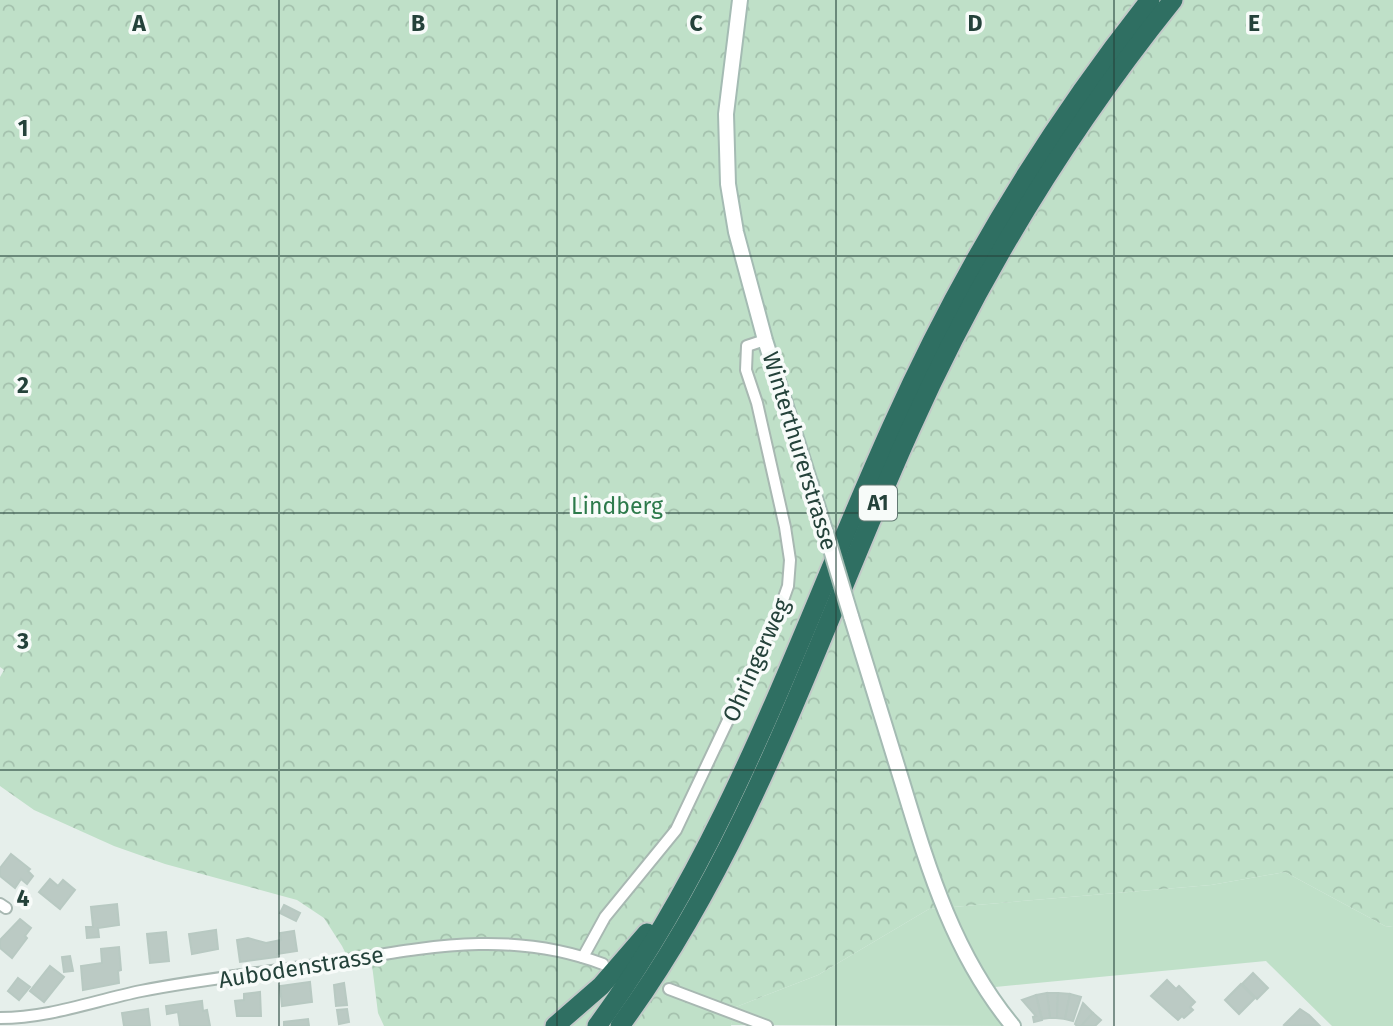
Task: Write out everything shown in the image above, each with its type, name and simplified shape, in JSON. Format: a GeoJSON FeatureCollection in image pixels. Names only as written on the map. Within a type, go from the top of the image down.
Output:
{"type":"FeatureCollection","features":[{"type":"Feature","properties":{"kind":"highway","name":"A1"},"geometry":{"type":"LineString","coordinates":[[597,1026],[640,964],[694,875],[757,746],[891,426],[949,306],[1002,212],[1051,135],[1150,0]]}},
{"type":"Feature","properties":{"kind":"highway","name":"A1"},"geometry":{"type":"LineString","coordinates":[[620,1026],[680,934],[744,816],[801,690],[909,431],[977,292],[1072,137],[1132,52],[1173,0]]}},
{"type":"Feature","properties":{"kind":"highway","name":"A1"},"geometry":{"type":"LineString","coordinates":[[555,1026],[619,969],[694,875]]}},
{"type":"Feature","properties":{"kind":"main road","name":"Winterthurerstrasse"},"geometry":{"type":"LineString","coordinates":[[740,0],[726,114],[728,184],[736,232],[765,340],[937,892],[965,956],[984,988],[1013,1026]]}},
{"type":"Feature","properties":{"kind":"street","name":"Ohringerweg"},"geometry":{"type":"LineString","coordinates":[[583,957],[605,917],[676,830],[777,617],[788,586],[790,561],[785,527],[755,394],[746,370],[747,346],[765,340]]}},
{"type":"Feature","properties":{"kind":"street","name":"Aubodenstrasse"},"geometry":{"type":"LineString","coordinates":[[0,1018],[55,1014],[140,991],[460,944],[526,944],[603,964]]}},
{"type":"Feature","properties":{"kind":"street"},"geometry":{"type":"LineString","coordinates":[[669,989],[767,1026]]}},
{"type":"Feature","properties":{"kind":"green space","name":"Lindberg"},"geometry":{"type":"Polygon","coordinates":[[[0,0],[1393,0],[1393,927],[1385,926],[1285,872],[1211,885],[929,909],[818,975],[736,1007],[731,1026],[384,1026],[378,1013],[371,957],[349,960],[324,918],[297,900],[165,864],[114,846],[34,810],[0,786],[0,677],[4,670],[0,667],[0,0]]]}},
{"type":"Feature","properties":{"kind":"green space"},"geometry":{"type":"Polygon","coordinates":[[[1285,872],[1385,926],[1393,927],[1393,1026],[1332,1026],[1266,961],[985,988],[1013,1026],[731,1025],[736,1007],[818,975],[929,909],[1211,885],[1285,872]]]}},
{"type":"Feature","properties":{"kind":"building"},"geometry":{"type":"Polygon","coordinates":[[[11,854],[30,869],[28,871],[33,876],[27,884],[21,879],[15,888],[0,876],[0,868],[11,854]]]}},
{"type":"Feature","properties":{"kind":"building"},"geometry":{"type":"Polygon","coordinates":[[[50,879],[58,886],[63,880],[75,890],[60,909],[39,892],[50,879]]]}},
{"type":"Feature","properties":{"kind":"building"},"geometry":{"type":"Polygon","coordinates":[[[117,904],[119,925],[98,928],[99,937],[87,938],[86,927],[93,927],[91,907],[117,904]]]}},
{"type":"Feature","properties":{"kind":"building"},"geometry":{"type":"Polygon","coordinates":[[[284,905],[300,913],[296,921],[280,913],[284,905]]]}},
{"type":"Feature","properties":{"kind":"building"},"geometry":{"type":"Polygon","coordinates":[[[20,919],[31,928],[12,958],[0,948],[0,940],[20,919]]]}},
{"type":"Feature","properties":{"kind":"building"},"geometry":{"type":"Polygon","coordinates":[[[216,930],[218,949],[192,954],[189,934],[216,930]]]}},
{"type":"Feature","properties":{"kind":"building"},"geometry":{"type":"Polygon","coordinates":[[[294,931],[297,951],[277,954],[277,957],[240,962],[237,940],[248,938],[266,943],[281,940],[280,933],[294,931]]]}},
{"type":"Feature","properties":{"kind":"building"},"geometry":{"type":"Polygon","coordinates":[[[166,932],[169,961],[150,963],[147,934],[166,932]]]}},
{"type":"Feature","properties":{"kind":"building"},"geometry":{"type":"Polygon","coordinates":[[[119,947],[119,983],[83,990],[81,966],[102,963],[101,949],[119,947]]]}},
{"type":"Feature","properties":{"kind":"building"},"geometry":{"type":"Polygon","coordinates":[[[70,956],[73,971],[64,972],[62,957],[70,956]]]}},
{"type":"Feature","properties":{"kind":"building"},"geometry":{"type":"Polygon","coordinates":[[[50,966],[64,977],[44,1002],[30,991],[50,966]]]}},
{"type":"Feature","properties":{"kind":"building"},"geometry":{"type":"Polygon","coordinates":[[[1253,973],[1268,988],[1257,999],[1242,984],[1253,973]]]}},
{"type":"Feature","properties":{"kind":"building"},"geometry":{"type":"Polygon","coordinates":[[[18,978],[30,987],[19,1000],[8,991],[18,978]]]}},
{"type":"Feature","properties":{"kind":"building"},"geometry":{"type":"Polygon","coordinates":[[[1167,980],[1176,989],[1179,986],[1195,1002],[1190,1007],[1193,1010],[1184,1018],[1182,1016],[1178,1020],[1151,996],[1167,980]]]}},
{"type":"Feature","properties":{"kind":"building"},"geometry":{"type":"Polygon","coordinates":[[[310,982],[312,1002],[282,1006],[280,986],[310,982]]]}},
{"type":"Feature","properties":{"kind":"building"},"geometry":{"type":"Polygon","coordinates":[[[344,983],[347,1005],[336,1006],[334,985],[344,983]]]}},
{"type":"Feature","properties":{"kind":"building"},"geometry":{"type":"Polygon","coordinates":[[[1241,984],[1255,998],[1239,1014],[1225,1000],[1241,984]]]}},
{"type":"Feature","properties":{"kind":"building"},"geometry":{"type":"Polygon","coordinates":[[[260,992],[261,1016],[237,1016],[235,1001],[244,1000],[244,994],[260,992]]]}},
{"type":"Feature","properties":{"kind":"building"},"geometry":{"type":"Polygon","coordinates":[[[1047,993],[1058,993],[1057,1018],[1050,1018],[1047,993]]]}},
{"type":"Feature","properties":{"kind":"building"},"geometry":{"type":"Polygon","coordinates":[[[1047,993],[1050,1018],[1042,1019],[1036,995],[1047,993]]]}},
{"type":"Feature","properties":{"kind":"building"},"geometry":{"type":"Polygon","coordinates":[[[1058,993],[1070,994],[1065,1019],[1057,1018],[1058,993]]]}},
{"type":"Feature","properties":{"kind":"building"},"geometry":{"type":"Polygon","coordinates":[[[1070,994],[1081,997],[1073,1021],[1065,1019],[1070,994]]]}},
{"type":"Feature","properties":{"kind":"building"},"geometry":{"type":"Polygon","coordinates":[[[1036,995],[1042,1020],[1034,1022],[1033,1017],[1036,1016],[1022,1000],[1036,995]]]}},
{"type":"Feature","properties":{"kind":"building"},"geometry":{"type":"Polygon","coordinates":[[[202,1001],[210,1026],[180,1026],[178,1012],[167,1014],[166,1006],[202,1001]]]}},
{"type":"Feature","properties":{"kind":"building"},"geometry":{"type":"Polygon","coordinates":[[[1083,1003],[1093,1013],[1081,1026],[1077,1026],[1075,1024],[1083,1003]]]}},
{"type":"Feature","properties":{"kind":"building"},"geometry":{"type":"Polygon","coordinates":[[[148,1009],[150,1026],[124,1026],[122,1013],[148,1009]]]}},
{"type":"Feature","properties":{"kind":"building"},"geometry":{"type":"Polygon","coordinates":[[[347,1009],[349,1022],[339,1024],[337,1010],[347,1009]]]}},
{"type":"Feature","properties":{"kind":"building"},"geometry":{"type":"Polygon","coordinates":[[[1300,1009],[1309,1015],[1319,1025],[1284,1025],[1300,1009]]]}},
{"type":"Feature","properties":{"kind":"building"},"geometry":{"type":"Polygon","coordinates":[[[1093,1013],[1101,1020],[1095,1026],[1081,1026],[1093,1013]]]}},
{"type":"Feature","properties":{"kind":"building"},"geometry":{"type":"Polygon","coordinates":[[[308,1019],[309,1026],[284,1026],[284,1022],[308,1019]]]}}]}
